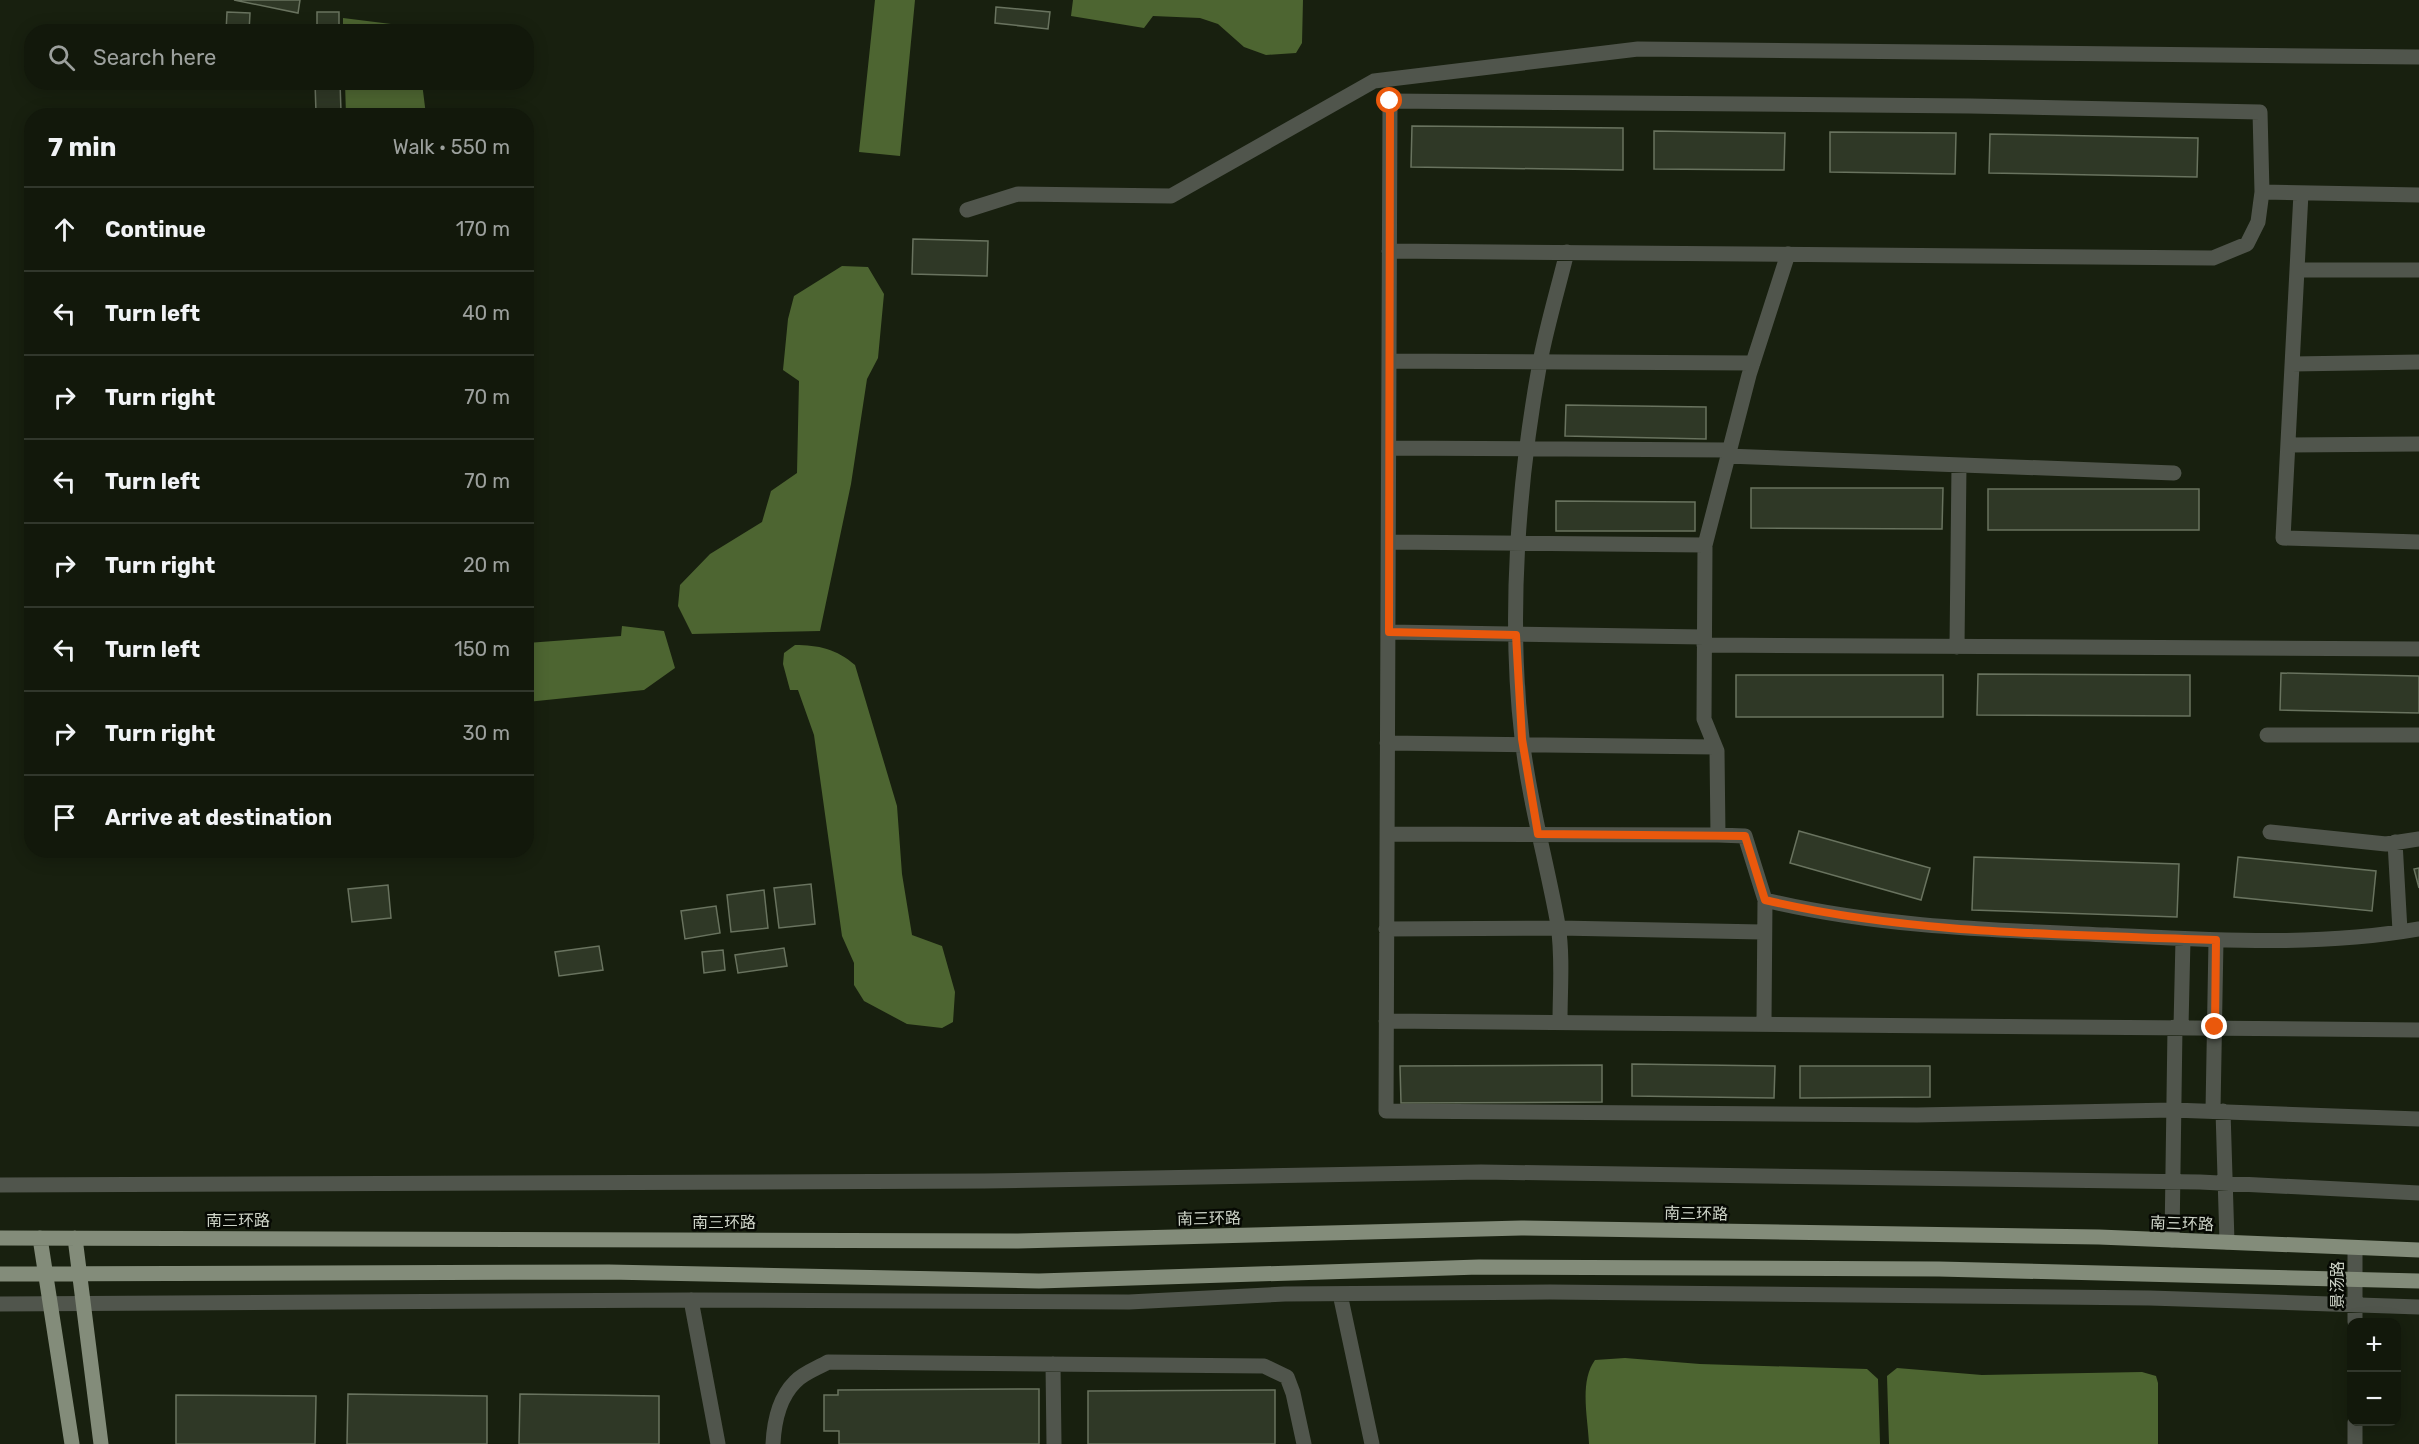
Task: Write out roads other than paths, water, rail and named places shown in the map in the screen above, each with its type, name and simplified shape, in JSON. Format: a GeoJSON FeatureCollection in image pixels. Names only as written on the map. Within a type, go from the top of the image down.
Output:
{"type":"FeatureCollection","features":[{"type":"Feature","properties":{"kind":"main road","name":"南三环路"},"geometry":{"type":"LineString","coordinates":[[0,1238],[1018,1241],[1521,1228],[2172,1240],[2419,1250]]}},
{"type":"Feature","properties":{"kind":"main road"},"geometry":{"type":"LineString","coordinates":[[40,1238],[72,1444]]}},
{"type":"Feature","properties":{"kind":"main road"},"geometry":{"type":"LineString","coordinates":[[75,1238],[101,1444]]}},
{"type":"Feature","properties":{"kind":"main road"},"geometry":{"type":"LineString","coordinates":[[0,1274],[609,1272],[1039,1281],[1479,1267],[1927,1269],[2419,1281]]}},
{"type":"Feature","properties":{"kind":"street"},"geometry":{"type":"LineString","coordinates":[[967,210],[1017,194],[1171,196],[1374,81],[1638,49],[2419,57]]}},
{"type":"Feature","properties":{"kind":"street"},"geometry":{"type":"LineString","coordinates":[[1389,250],[2213,258],[2247,244],[2258,222],[2262,192],[2260,112],[1970,106],[1390,101],[1389,250],[1389,632],[1386,1112],[1917,1115],[2173,1110],[2419,1119]]}},
{"type":"Feature","properties":{"kind":"street"},"geometry":{"type":"LineString","coordinates":[[2262,192],[2419,195]]}},
{"type":"Feature","properties":{"kind":"street"},"geometry":{"type":"LineString","coordinates":[[2301,193],[2283,538],[2419,542]]}},
{"type":"Feature","properties":{"kind":"street"},"geometry":{"type":"LineString","coordinates":[[1560,1021],[1559,928],[1538,834],[1523,744],[1516,635],[1519,543],[1527,448],[1541,361],[1567,252]]}},
{"type":"Feature","properties":{"kind":"street"},"geometry":{"type":"LineString","coordinates":[[1718,835],[1715,747],[1704,719],[1705,545],[1727,453],[1788,254]]}},
{"type":"Feature","properties":{"kind":"street"},"geometry":{"type":"LineString","coordinates":[[2297,270],[2419,270]]}},
{"type":"Feature","properties":{"kind":"street"},"geometry":{"type":"LineString","coordinates":[[1389,361],[1753,363]]}},
{"type":"Feature","properties":{"kind":"street"},"geometry":{"type":"LineString","coordinates":[[2292,364],[2419,362]]}},
{"type":"Feature","properties":{"kind":"street"},"geometry":{"type":"LineString","coordinates":[[2288,446],[2419,444]]}},
{"type":"Feature","properties":{"kind":"street"},"geometry":{"type":"LineString","coordinates":[[1389,448],[1527,448],[1727,453],[2174,473]]}},
{"type":"Feature","properties":{"kind":"street"},"geometry":{"type":"LineString","coordinates":[[1957,647],[1959,465]]}},
{"type":"Feature","properties":{"kind":"street"},"geometry":{"type":"LineString","coordinates":[[1389,542],[1705,545]]}},
{"type":"Feature","properties":{"kind":"street"},"geometry":{"type":"LineString","coordinates":[[1389,632],[1957,647],[2419,649]]}},
{"type":"Feature","properties":{"kind":"street"},"geometry":{"type":"LineString","coordinates":[[2267,735],[2419,735]]}},
{"type":"Feature","properties":{"kind":"street"},"geometry":{"type":"LineString","coordinates":[[1387,743],[1715,747]]}},
{"type":"Feature","properties":{"kind":"street"},"geometry":{"type":"LineString","coordinates":[[2270,832],[2386,844],[2419,839]]}},
{"type":"Feature","properties":{"kind":"street"},"geometry":{"type":"LineString","coordinates":[[1386,834],[1745,836],[1765,900],[1762,932],[1764,1023]]}},
{"type":"Feature","properties":{"kind":"street"},"geometry":{"type":"LineString","coordinates":[[2395,842],[2400,931]]}},
{"type":"Feature","properties":{"kind":"street"},"geometry":{"type":"LineString","coordinates":[[1765,900],[1813,910],[1953,929],[2216,940],[2314,939],[2419,929]]}},
{"type":"Feature","properties":{"kind":"street"},"geometry":{"type":"LineString","coordinates":[[1386,929],[1559,928],[1762,932]]}},
{"type":"Feature","properties":{"kind":"street"},"geometry":{"type":"LineString","coordinates":[[2172,1240],[2173,1110],[2183,939]]}},
{"type":"Feature","properties":{"kind":"street"},"geometry":{"type":"LineString","coordinates":[[2216,940],[2215,1027],[2218,1111],[2225,1183],[2227,1242]]}},
{"type":"Feature","properties":{"kind":"street"},"geometry":{"type":"LineString","coordinates":[[1386,1021],[2178,1026],[2419,1030]]}},
{"type":"Feature","properties":{"kind":"street"},"geometry":{"type":"LineString","coordinates":[[0,1185],[972,1181],[1481,1172],[2173,1181],[2419,1193]]}},
{"type":"Feature","properties":{"kind":"street","name":"景汤路"},"geometry":{"type":"LineString","coordinates":[[2355,1248],[2355,1318]]}},
{"type":"Feature","properties":{"kind":"street"},"geometry":{"type":"LineString","coordinates":[[0,1304],[691,1300],[1129,1302],[1340,1293],[1550,1292],[2150,1298],[2419,1307]]}},
{"type":"Feature","properties":{"kind":"street"},"geometry":{"type":"LineString","coordinates":[[1340,1293],[1372,1444]]}},
{"type":"Feature","properties":{"kind":"street"},"geometry":{"type":"LineString","coordinates":[[691,1300],[718,1444]]}},
{"type":"Feature","properties":{"kind":"street"},"geometry":{"type":"LineString","coordinates":[[773,1444],[774,1424],[779,1408],[795,1382],[828,1362],[1264,1366],[1287,1377],[1293,1393],[1304,1444]]}},
{"type":"Feature","properties":{"kind":"street"},"geometry":{"type":"LineString","coordinates":[[1053,1364],[1054,1444]]}}]}
